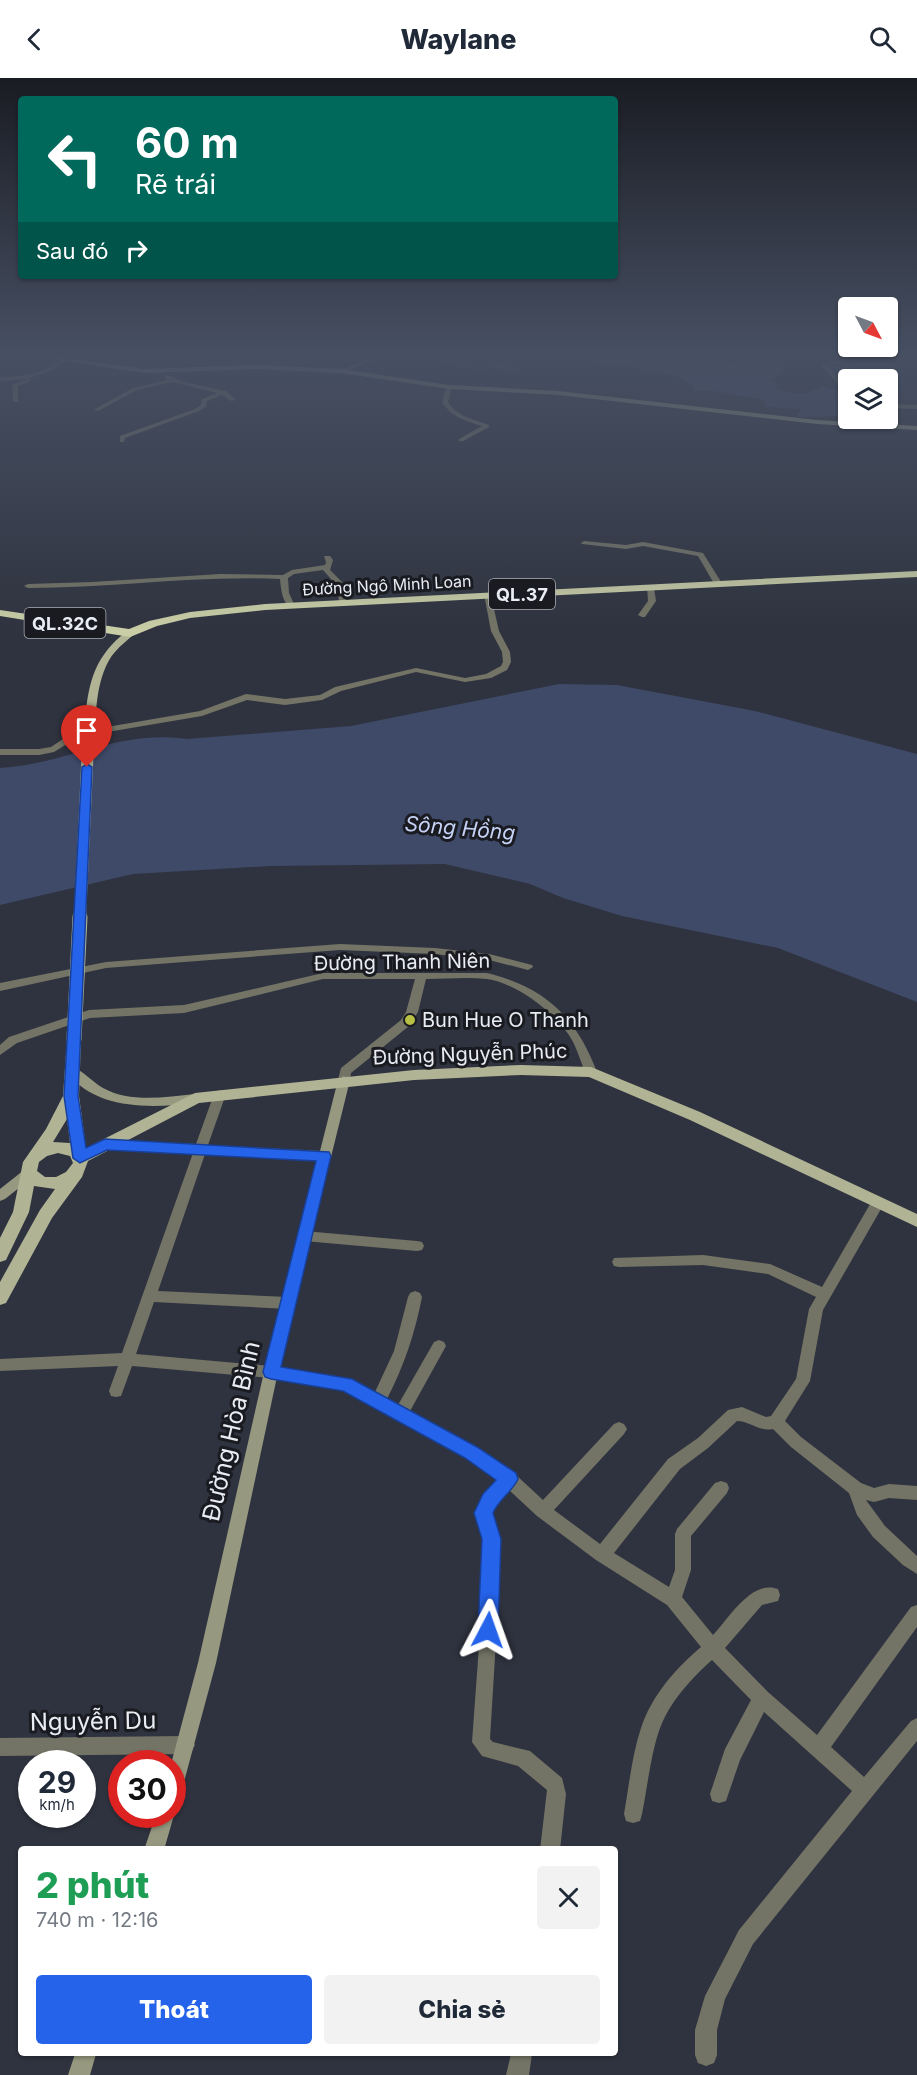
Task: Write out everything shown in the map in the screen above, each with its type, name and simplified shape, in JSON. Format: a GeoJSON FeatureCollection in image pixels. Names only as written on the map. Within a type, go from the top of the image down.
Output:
{"type":"FeatureCollection","features":[{"type":"Feature","properties":{"kind":"highway","name":"Đường Ngô Minh Loan"},"geometry":{"type":"LineString","coordinates":[[130,633],[153,623],[200,613],[291,606],[917,574]]}},
{"type":"Feature","properties":{"kind":"highway","name":"QL.32C"},"geometry":{"type":"LineString","coordinates":[[0,613],[130,633]]}},
{"type":"Feature","properties":{"kind":"main road","name":"Đường Ngô Minh Loan"},"geometry":{"type":"LineString","coordinates":[[89,738],[98,670],[117,642],[130,633]]}},
{"type":"Feature","properties":{"kind":"main road","name":"QL.37"},"geometry":{"type":"LineString","coordinates":[[71,1096],[89,738]]}},
{"type":"Feature","properties":{"kind":"main road","name":"Đường Nguyễn Phúc"},"geometry":{"type":"LineString","coordinates":[[78,1165],[105,1144],[195,1098],[344,1080],[521,1070],[591,1072],[695,1116],[917,1221]]}},
{"type":"Feature","properties":{"kind":"main road"},"geometry":{"type":"LineString","coordinates":[[72,1071],[91,1089],[115,1099],[156,1103],[195,1098]]}},
{"type":"Feature","properties":{"kind":"main road","name":"Đường Hòa Bình"},"geometry":{"type":"LineString","coordinates":[[185,1750],[207,1663],[271,1372],[344,1080]]}},
{"type":"Feature","properties":{"kind":"main road"},"geometry":{"type":"LineString","coordinates":[[0,1255],[21,1212],[29,1173],[28,1167],[52,1132],[71,1096]]}},
{"type":"Feature","properties":{"kind":"main road"},"geometry":{"type":"LineString","coordinates":[[29,1173],[38,1182],[54,1184],[70,1178],[78,1165],[71,1096]]}},
{"type":"Feature","properties":{"kind":"main road"},"geometry":{"type":"LineString","coordinates":[[35,1156],[58,1147],[72,1149],[78,1165]]}},
{"type":"Feature","properties":{"kind":"main road"},"geometry":{"type":"LineString","coordinates":[[0,1298],[46,1214],[78,1165]]}},
{"type":"Feature","properties":{"kind":"main road"},"geometry":{"type":"LineString","coordinates":[[0,1196],[29,1173]]}},
{"type":"Feature","properties":{"kind":"main road"},"geometry":{"type":"LineString","coordinates":[[155,1846],[161,1828]]}},
{"type":"Feature","properties":{"kind":"main road"},"geometry":{"type":"LineString","coordinates":[[79,2075],[85,2056]]}},
{"type":"Feature","properties":{"kind":"street"},"geometry":{"type":"LineString","coordinates":[[584,543],[626,547],[644,544],[701,554],[719,585]]}},
{"type":"Feature","properties":{"kind":"street"},"geometry":{"type":"LineString","coordinates":[[28,586],[89,586],[223,575],[284,577],[292,572],[325,567],[330,562],[327,558]]}},
{"type":"Feature","properties":{"kind":"street"},"geometry":{"type":"LineString","coordinates":[[325,567],[342,586],[344,604]]}},
{"type":"Feature","properties":{"kind":"street"},"geometry":{"type":"LineString","coordinates":[[284,577],[285,593],[291,606]]}},
{"type":"Feature","properties":{"kind":"street"},"geometry":{"type":"LineString","coordinates":[[642,615],[652,602],[650,588]]}},
{"type":"Feature","properties":{"kind":"street"},"geometry":{"type":"LineString","coordinates":[[0,752],[39,752],[54,748],[75,735],[89,738],[202,713],[246,697],[285,702],[322,697],[338,689],[416,670],[465,680],[488,676],[504,668],[507,662],[487,596]]}},
{"type":"Feature","properties":{"kind":"street"},"geometry":{"type":"LineString","coordinates":[[0,987],[106,965],[340,947],[435,951],[489,957],[528,967]]}},
{"type":"Feature","properties":{"kind":"street","name":"Đường Thanh Niên"},"geometry":{"type":"LineString","coordinates":[[0,1050],[13,1040],[34,1031],[89,1014],[184,1009],[323,976],[487,976],[511,983],[545,1004],[563,1020],[575,1035],[591,1072]]}},
{"type":"Feature","properties":{"kind":"street"},"geometry":{"type":"LineString","coordinates":[[344,1080],[345,1071],[405,1023],[412,1012],[422,976]]}},
{"type":"Feature","properties":{"kind":"street"},"geometry":{"type":"LineString","coordinates":[[0,1036],[13,1040]]}},
{"type":"Feature","properties":{"kind":"street"},"geometry":{"type":"LineString","coordinates":[[116,1391],[220,1094]]}},
{"type":"Feature","properties":{"kind":"street"},"geometry":{"type":"LineString","coordinates":[[105,1144],[324,1156]]}},
{"type":"Feature","properties":{"kind":"street"},"geometry":{"type":"LineString","coordinates":[[602,1555],[674,1464],[703,1443],[733,1415],[742,1414],[765,1424],[776,1422],[803,1381],[816,1309],[878,1202]]}},
{"type":"Feature","properties":{"kind":"street"},"geometry":{"type":"LineString","coordinates":[[304,1236],[417,1246]]}},
{"type":"Feature","properties":{"kind":"street"},"geometry":{"type":"LineString","coordinates":[[619,1262],[702,1260],[770,1269],[824,1294]]}},
{"type":"Feature","properties":{"kind":"street"},"geometry":{"type":"LineString","coordinates":[[149,1296],[288,1303]]}},
{"type":"Feature","properties":{"kind":"street"},"geometry":{"type":"LineString","coordinates":[[378,1401],[396,1367],[407,1335],[415,1297]]}},
{"type":"Feature","properties":{"kind":"street"},"geometry":{"type":"LineString","coordinates":[[401,1414],[439,1346]]}},
{"type":"Feature","properties":{"kind":"street"},"geometry":{"type":"LineString","coordinates":[[0,1365],[127,1359],[271,1372],[346,1384],[471,1452],[509,1479],[543,1511],[602,1555],[673,1599],[713,1648],[762,1698],[866,1791]]}},
{"type":"Feature","properties":{"kind":"street"},"geometry":{"type":"LineString","coordinates":[[776,1422],[796,1442],[856,1489],[874,1495],[889,1491],[917,1493]]}},
{"type":"Feature","properties":{"kind":"street"},"geometry":{"type":"LineString","coordinates":[[543,1511],[619,1429]]}},
{"type":"Feature","properties":{"kind":"street"},"geometry":{"type":"LineString","coordinates":[[509,1479],[489,1500],[484,1513],[492,1539],[491,1592],[481,1742],[488,1750],[523,1758],[555,1785],[557,1794],[550,1846]]}},
{"type":"Feature","properties":{"kind":"street"},"geometry":{"type":"LineString","coordinates":[[673,1599],[683,1570],[683,1533],[721,1488]]}},
{"type":"Feature","properties":{"kind":"street"},"geometry":{"type":"LineString","coordinates":[[856,1489],[858,1504],[893,1547],[917,1566]]}},
{"type":"Feature","properties":{"kind":"street"},"geometry":{"type":"LineString","coordinates":[[633,1814],[650,1729],[663,1703],[685,1671],[713,1648],[758,1597],[772,1595]]}},
{"type":"Feature","properties":{"kind":"street"},"geometry":{"type":"LineString","coordinates":[[818,1749],[917,1612]]}},
{"type":"Feature","properties":{"kind":"street"},"geometry":{"type":"LineString","coordinates":[[718,1794],[732,1755],[762,1698]]}},
{"type":"Feature","properties":{"kind":"street"},"geometry":{"type":"LineString","coordinates":[[706,2055],[706,2030],[715,1996],[746,1937],[917,1727]]}},
{"type":"Feature","properties":{"kind":"street","name":"Nguyễn Du"},"geometry":{"type":"LineString","coordinates":[[0,1747],[186,1745]]}},
{"type":"Feature","properties":{"kind":"street"},"geometry":{"type":"LineString","coordinates":[[517,2075],[522,2056]]}},
{"type":"Feature","properties":{"kind":"water","name":"Sông Hồng"},"geometry":{"type":"Polygon","coordinates":[[[559,684],[617,685],[755,711],[917,754],[917,1002],[778,948],[622,916],[563,898],[530,884],[445,864],[271,866],[133,874],[0,905],[0,768],[48,760],[138,739],[162,737],[187,739],[351,726],[559,684]]]}},
{"type":"Feature","properties":{"kind":"place","name":"Bun Hue O Thanh"},"geometry":{"type":"Point","coordinates":[410,1020]}},
{"type":"Feature","properties":{"kind":"route"},"geometry":{"type":"LineString","coordinates":[[87,767],[71,1096],[80,1158],[105,1144],[324,1156],[271,1372],[346,1384],[471,1452],[509,1479],[489,1500],[484,1513],[492,1539],[488,1630]]}}]}
